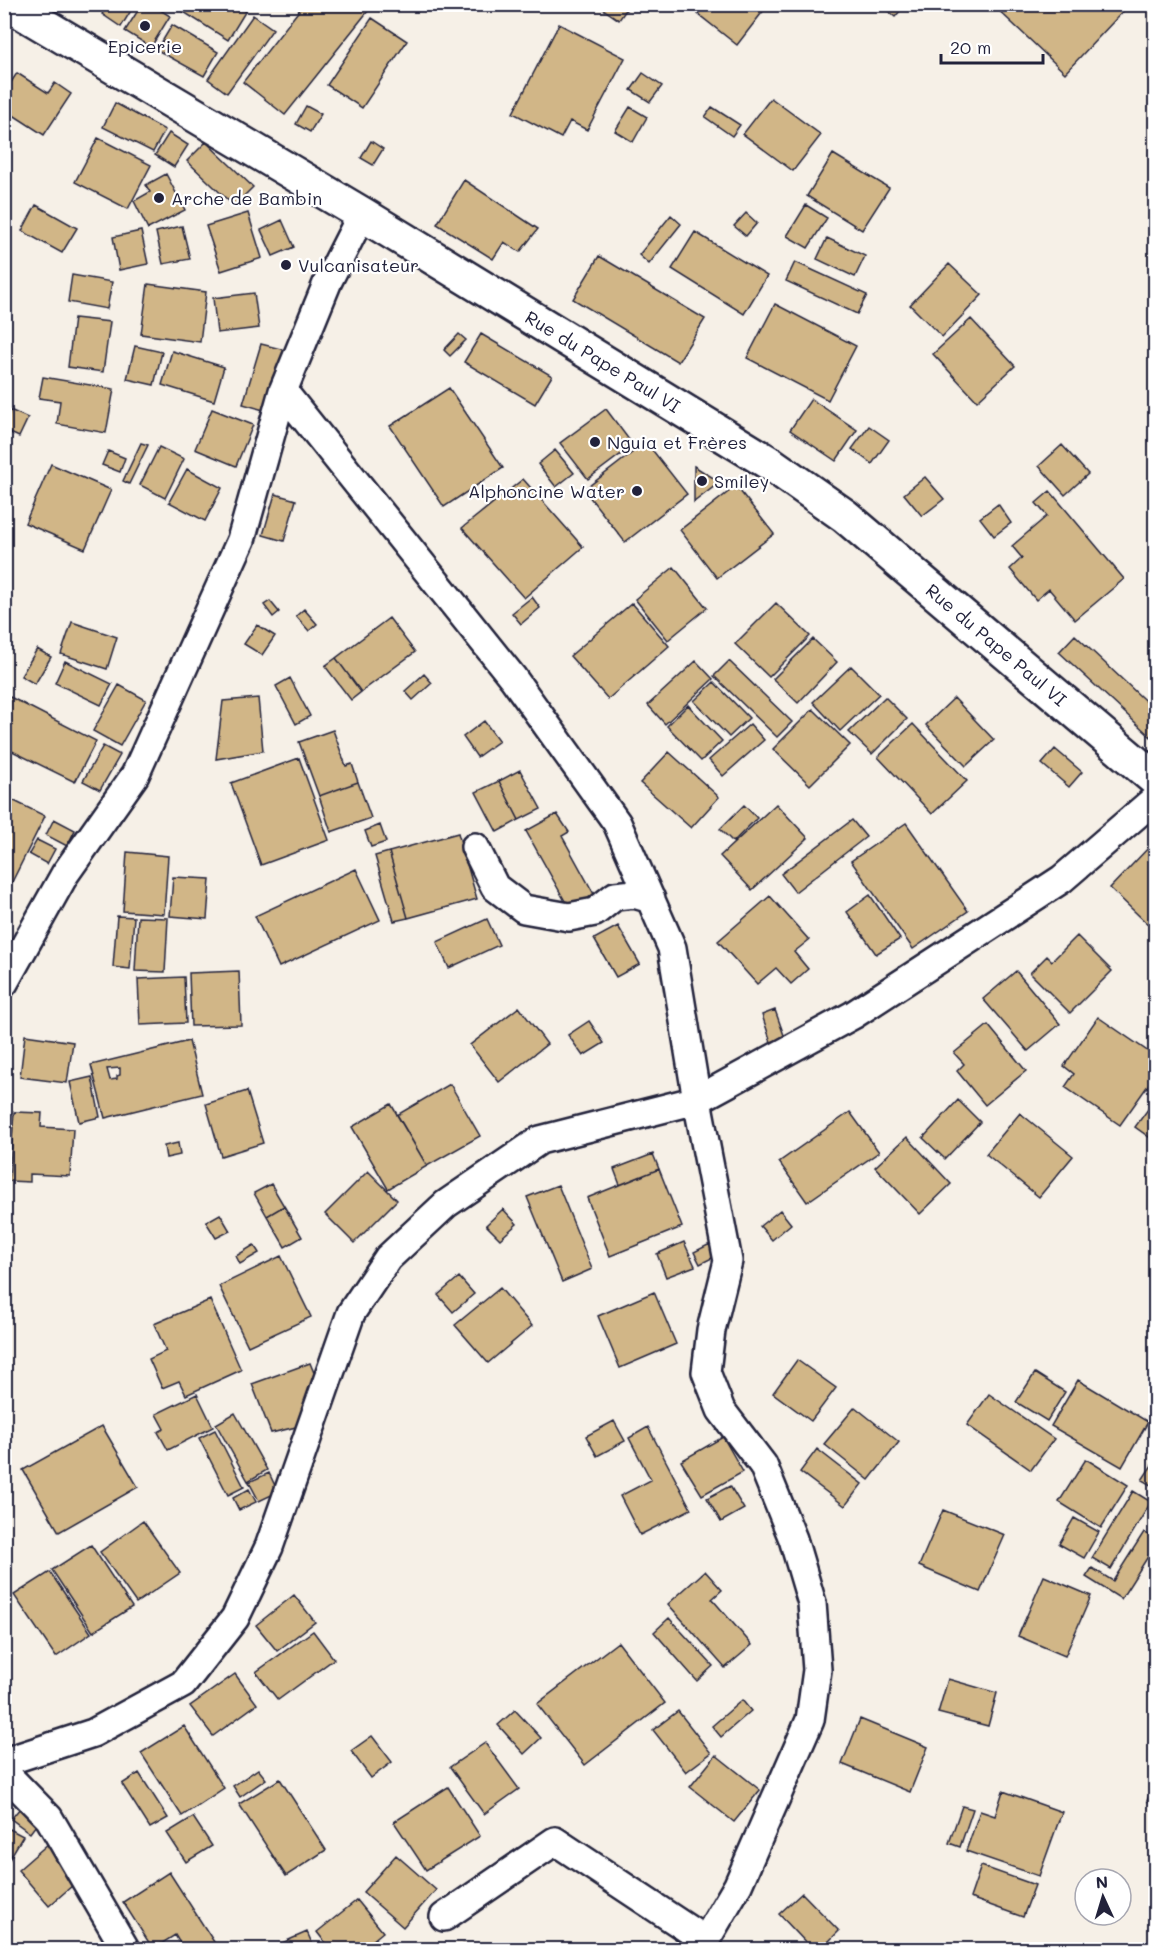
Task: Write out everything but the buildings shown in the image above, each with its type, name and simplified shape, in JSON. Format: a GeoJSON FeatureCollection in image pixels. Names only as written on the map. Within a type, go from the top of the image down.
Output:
{"type":"FeatureCollection","features":[{"type":"Feature","properties":{"kind":"street","name":"Rue du Pape Paul VI"},"geometry":{"type":"LineString","coordinates":[[8,4],[362,214],[771,464],[845,516],[1155,780]]}},
{"type":"Feature","properties":{"kind":"street"},"geometry":{"type":"LineString","coordinates":[[4,983],[65,874],[135,775],[241,540],[283,391],[328,281],[362,214]]}},
{"type":"Feature","properties":{"kind":"street"},"geometry":{"type":"LineString","coordinates":[[283,391],[513,678],[617,823],[651,899],[672,948],[697,1100],[728,1261],[711,1330],[706,1372],[721,1410],[763,1465],[793,1539],[812,1603],[817,1670],[810,1720],[738,1885],[703,1945],[555,1841],[444,1917]]}},
{"type":"Feature","properties":{"kind":"street"},"geometry":{"type":"LineString","coordinates":[[4,1762],[93,1733],[183,1684],[235,1618],[269,1547],[351,1313],[388,1258],[446,1204],[540,1140],[697,1100],[853,1015],[1062,879],[1155,798]]}},
{"type":"Feature","properties":{"kind":"street"},"geometry":{"type":"LineString","coordinates":[[475,847],[495,886],[524,909],[569,917],[595,912],[615,896],[634,894],[651,899]]}},
{"type":"Feature","properties":{"kind":"street"},"geometry":{"type":"LineString","coordinates":[[4,1773],[49,1818],[126,1950]]}},
{"type":"Feature","properties":{"kind":"place","name":"Epicerie"},"geometry":{"type":"Point","coordinates":[145,26]}},
{"type":"Feature","properties":{"kind":"place","name":"Arche de Bambin"},"geometry":{"type":"Point","coordinates":[159,198]}},
{"type":"Feature","properties":{"kind":"place","name":"Vulcanisateur"},"geometry":{"type":"Point","coordinates":[286,265]}},
{"type":"Feature","properties":{"kind":"place","name":"Nguia et Frères"},"geometry":{"type":"Point","coordinates":[595,442]}},
{"type":"Feature","properties":{"kind":"place","name":"Smiley"},"geometry":{"type":"Point","coordinates":[702,481]}},
{"type":"Feature","properties":{"kind":"place","name":"Alphoncine Water"},"geometry":{"type":"Point","coordinates":[637,491]}}]}
